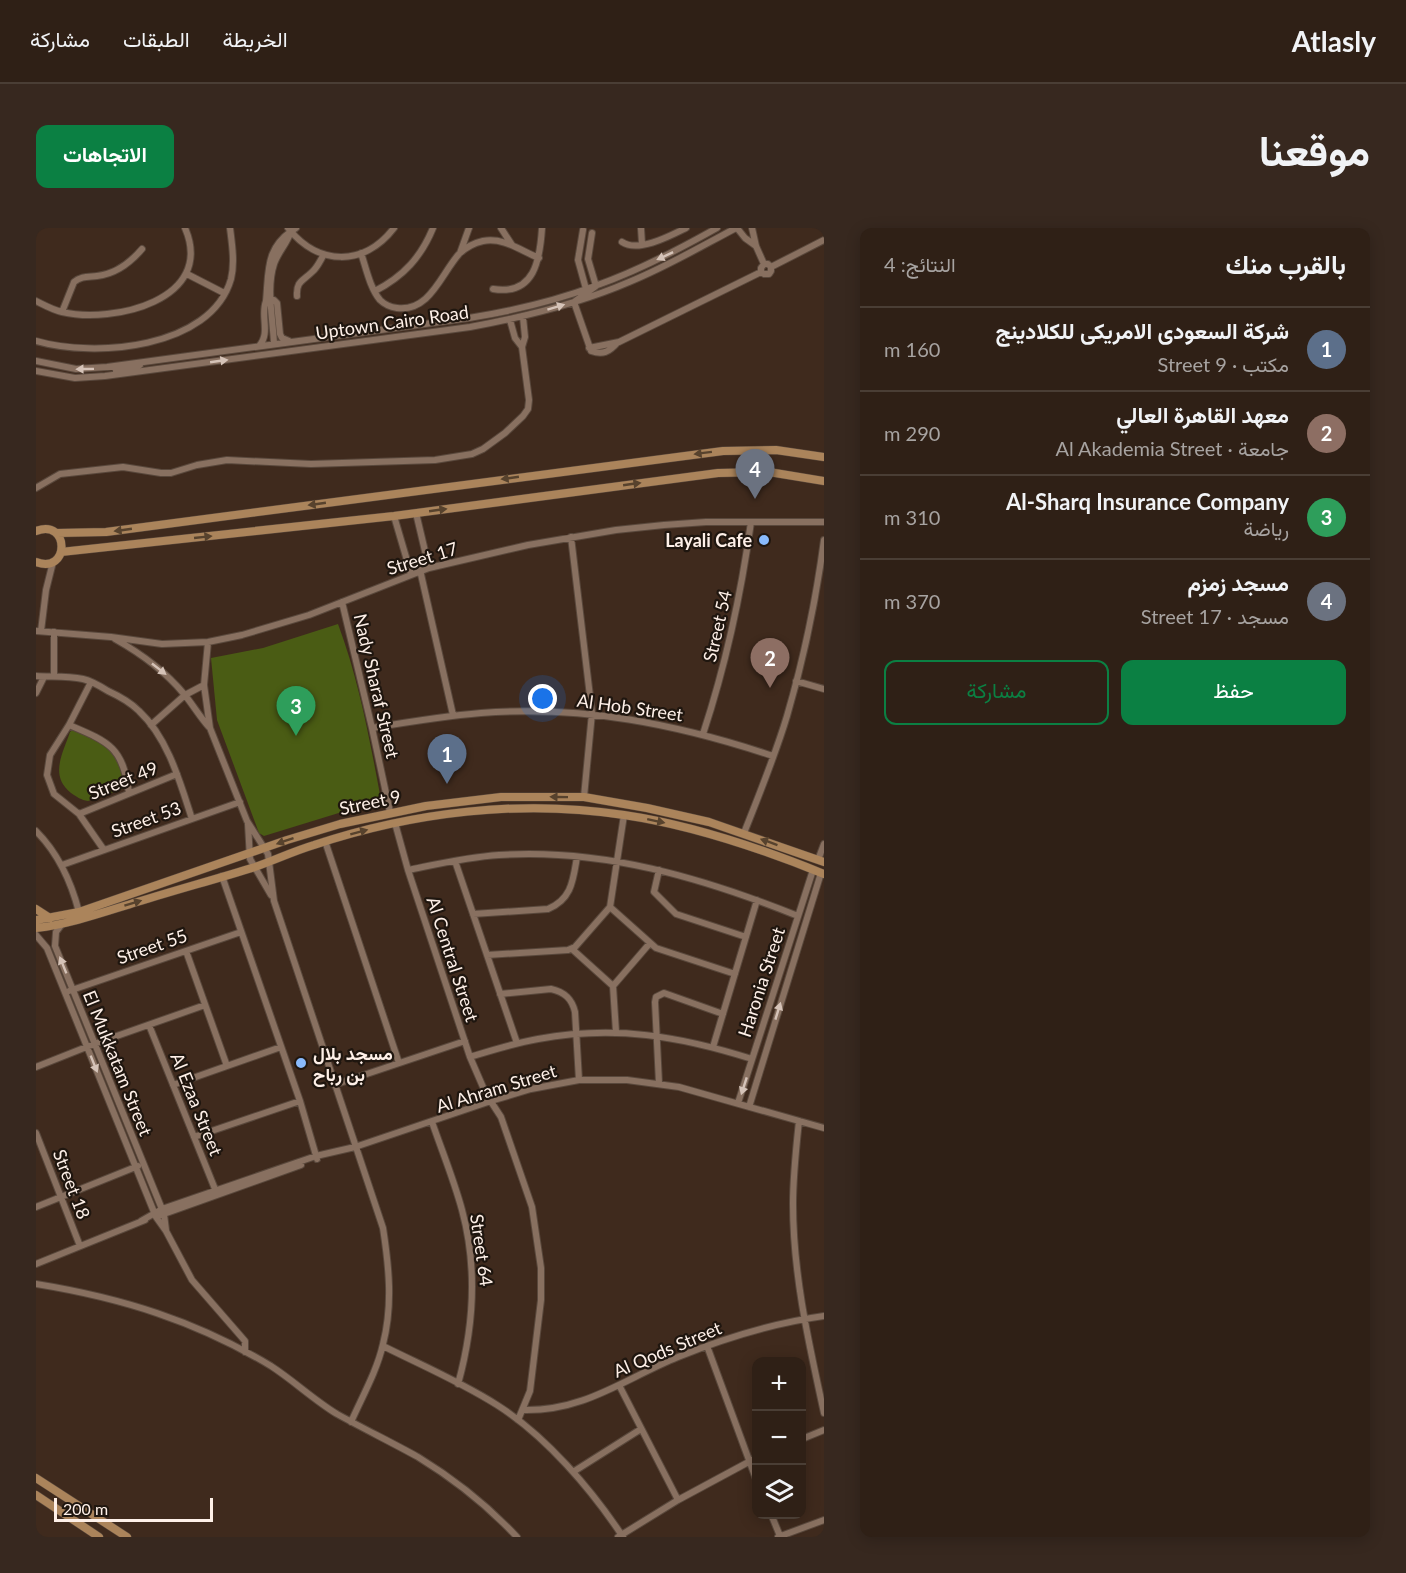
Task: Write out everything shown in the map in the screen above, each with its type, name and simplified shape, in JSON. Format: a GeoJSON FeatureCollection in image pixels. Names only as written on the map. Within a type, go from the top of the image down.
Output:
{"type":"FeatureCollection","features":[{"type":"Feature","properties":{"kind":"main road"},"geometry":{"type":"LineString","coordinates":[[36,531],[47,529],[57,533],[106,532],[723,451],[776,450],[824,457]]}},
{"type":"Feature","properties":{"kind":"main road"},"geometry":{"type":"LineString","coordinates":[[61,552],[394,516],[718,473],[769,472],[824,481]]}},
{"type":"Feature","properties":{"kind":"main road"},"geometry":{"type":"LineString","coordinates":[[36,562],[46,564],[53,562],[61,552],[62,542],[57,533]]}},
{"type":"Feature","properties":{"kind":"main road","name":"Street 9"},"geometry":{"type":"LineString","coordinates":[[36,920],[79,912],[315,831],[390,812],[501,797],[584,797],[679,815],[744,833],[821,861]]}},
{"type":"Feature","properties":{"kind":"main road","name":"Street 9"},"geometry":{"type":"LineString","coordinates":[[36,928],[62,924],[254,867],[325,841],[394,823],[443,814],[516,809],[570,809],[624,815],[718,837],[823,873]]}},
{"type":"Feature","properties":{"kind":"main road"},"geometry":{"type":"LineString","coordinates":[[314,845],[311,838],[315,831]]}},
{"type":"Feature","properties":{"kind":"main road"},"geometry":{"type":"LineString","coordinates":[[36,909],[50,918]]}},
{"type":"Feature","properties":{"kind":"main road"},"geometry":{"type":"LineString","coordinates":[[36,1478],[127,1537]]}},
{"type":"Feature","properties":{"kind":"main road"},"geometry":{"type":"LineString","coordinates":[[36,1495],[99,1537]]}},
{"type":"Feature","properties":{"kind":"street"},"geometry":{"type":"LineString","coordinates":[[36,301],[62,312],[79,314],[113,312],[146,305],[170,294],[187,274],[191,254],[189,237],[185,228]]}},
{"type":"Feature","properties":{"kind":"street"},"geometry":{"type":"LineString","coordinates":[[36,342],[62,348],[89,349],[155,341],[179,333],[200,321],[214,308],[231,279],[233,263],[230,228]]}},
{"type":"Feature","properties":{"kind":"street"},"geometry":{"type":"LineString","coordinates":[[292,229],[301,241],[323,256],[346,257],[361,253],[381,242],[393,228]]}},
{"type":"Feature","properties":{"kind":"street"},"geometry":{"type":"LineString","coordinates":[[375,291],[392,282],[412,264],[427,243],[434,228]]}},
{"type":"Feature","properties":{"kind":"street"},"geometry":{"type":"LineString","coordinates":[[459,255],[469,228]]}},
{"type":"Feature","properties":{"kind":"street"},"geometry":{"type":"LineString","coordinates":[[501,228],[513,245]]}},
{"type":"Feature","properties":{"kind":"street"},"geometry":{"type":"LineString","coordinates":[[494,289],[505,290],[523,282],[536,269],[542,228]]}},
{"type":"Feature","properties":{"kind":"street"},"geometry":{"type":"LineString","coordinates":[[641,228],[642,244]]}},
{"type":"Feature","properties":{"kind":"street"},"geometry":{"type":"LineString","coordinates":[[622,242],[628,246],[661,240],[686,228]]}},
{"type":"Feature","properties":{"kind":"street","name":"Uptown Cairo Road"},"geometry":{"type":"LineString","coordinates":[[36,361],[76,369],[107,367],[469,318],[521,308],[596,286],[668,254],[717,228]]}},
{"type":"Feature","properties":{"kind":"street"},"geometry":{"type":"LineString","coordinates":[[736,228],[756,246]]}},
{"type":"Feature","properties":{"kind":"street","name":"Uptown Cairo Road"},"geometry":{"type":"LineString","coordinates":[[36,371],[75,378],[105,376],[510,320],[574,302],[629,283],[736,228]]}},
{"type":"Feature","properties":{"kind":"street"},"geometry":{"type":"LineString","coordinates":[[752,228],[765,268]]}},
{"type":"Feature","properties":{"kind":"street"},"geometry":{"type":"LineString","coordinates":[[274,344],[276,330],[269,301],[272,269],[292,229]]}},
{"type":"Feature","properties":{"kind":"street"},"geometry":{"type":"LineString","coordinates":[[582,229],[587,233],[595,230]]}},
{"type":"Feature","properties":{"kind":"street"},"geometry":{"type":"LineString","coordinates":[[582,229],[578,260],[586,289]]}},
{"type":"Feature","properties":{"kind":"street"},"geometry":{"type":"LineString","coordinates":[[595,230],[588,259],[596,286],[574,302],[589,348],[596,353],[607,352],[619,342],[824,240]]}},
{"type":"Feature","properties":{"kind":"street"},"geometry":{"type":"LineString","coordinates":[[361,253],[375,291],[382,302],[390,306],[407,308],[429,296],[459,255],[470,246],[483,241],[498,241],[513,245],[539,258]]}},
{"type":"Feature","properties":{"kind":"street"},"geometry":{"type":"LineString","coordinates":[[62,312],[74,282],[83,277],[117,271],[142,249]]}},
{"type":"Feature","properties":{"kind":"street"},"geometry":{"type":"LineString","coordinates":[[297,296],[300,281],[315,269],[323,256]]}},
{"type":"Feature","properties":{"kind":"street"},"geometry":{"type":"LineString","coordinates":[[187,274],[224,293]]}},
{"type":"Feature","properties":{"kind":"street"},"geometry":{"type":"LineString","coordinates":[[259,346],[264,339],[264,307],[269,301]]}},
{"type":"Feature","properties":{"kind":"street"},"geometry":{"type":"LineString","coordinates":[[36,488],[60,474],[123,467],[171,473],[197,465],[227,460],[311,464],[435,460],[472,454],[505,433],[528,409],[529,400],[522,347],[525,333],[523,317]]}},
{"type":"Feature","properties":{"kind":"street"},"geometry":{"type":"LineString","coordinates":[[510,320],[515,338],[522,347]]}},
{"type":"Feature","properties":{"kind":"street"},"geometry":{"type":"LineString","coordinates":[[276,330],[282,338],[290,341]]}},
{"type":"Feature","properties":{"kind":"street"},"geometry":{"type":"LineString","coordinates":[[265,331],[276,330]]}},
{"type":"Feature","properties":{"kind":"street"},"geometry":{"type":"LineString","coordinates":[[170,368],[172,362],[205,353]]}},
{"type":"Feature","properties":{"kind":"street"},"geometry":{"type":"LineString","coordinates":[[105,376],[139,366],[141,362]]}},
{"type":"Feature","properties":{"kind":"street"},"geometry":{"type":"LineString","coordinates":[[416,513],[429,568]]}},
{"type":"Feature","properties":{"kind":"street"},"geometry":{"type":"LineString","coordinates":[[394,516],[411,574]]}},
{"type":"Feature","properties":{"kind":"street","name":"Street 54"},"geometry":{"type":"LineString","coordinates":[[703,734],[735,622],[751,522]]}},
{"type":"Feature","properties":{"kind":"street","name":"Street 17"},"geometry":{"type":"LineString","coordinates":[[39,631],[162,644],[208,642],[276,626],[420,570],[571,537],[664,525],[824,522]]}},
{"type":"Feature","properties":{"kind":"street"},"geometry":{"type":"LineString","coordinates":[[571,537],[592,713],[584,797]]}},
{"type":"Feature","properties":{"kind":"street"},"geometry":{"type":"LineString","coordinates":[[744,833],[773,756],[796,681],[814,605],[824,540]]}},
{"type":"Feature","properties":{"kind":"street"},"geometry":{"type":"LineString","coordinates":[[39,631],[53,562]]}},
{"type":"Feature","properties":{"kind":"street"},"geometry":{"type":"LineString","coordinates":[[420,570],[453,715]]}},
{"type":"Feature","properties":{"kind":"street","name":"Nady Sharaf Street"},"geometry":{"type":"LineString","coordinates":[[342,602],[390,812]]}},
{"type":"Feature","properties":{"kind":"street"},"geometry":{"type":"LineString","coordinates":[[54,632],[54,676]]}},
{"type":"Feature","properties":{"kind":"street"},"geometry":{"type":"LineString","coordinates":[[111,637],[135,650],[157,668],[185,695],[210,728]]}},
{"type":"Feature","properties":{"kind":"street"},"geometry":{"type":"LineString","coordinates":[[208,642],[204,684],[210,728],[247,821],[265,848],[274,901],[380,1220],[387,1254],[389,1301],[383,1346],[351,1422]]}},
{"type":"Feature","properties":{"kind":"street"},"geometry":{"type":"LineString","coordinates":[[36,676],[73,677],[91,681],[126,700],[140,711],[151,725],[177,774],[192,819]]}},
{"type":"Feature","properties":{"kind":"street"},"geometry":{"type":"LineString","coordinates":[[36,693],[44,677]]}},
{"type":"Feature","properties":{"kind":"street","name":"Street 49"},"geometry":{"type":"LineString","coordinates":[[91,681],[69,725],[50,755],[47,775],[54,794],[80,814],[104,850]]}},
{"type":"Feature","properties":{"kind":"street"},"geometry":{"type":"LineString","coordinates":[[796,681],[824,689]]}},
{"type":"Feature","properties":{"kind":"street"},"geometry":{"type":"LineString","coordinates":[[151,725],[185,695],[204,684]]}},
{"type":"Feature","properties":{"kind":"street","name":"Al Hob Street"},"geometry":{"type":"LineString","coordinates":[[372,728],[453,715],[511,711],[592,713],[662,724],[773,756]]}},
{"type":"Feature","properties":{"kind":"street"},"geometry":{"type":"LineString","coordinates":[[69,725],[103,741],[116,752],[124,767],[129,793]]}},
{"type":"Feature","properties":{"kind":"street","name":"Street 49"},"geometry":{"type":"LineString","coordinates":[[80,814],[177,774]]}},
{"type":"Feature","properties":{"kind":"street","name":"Street 53"},"geometry":{"type":"LineString","coordinates":[[62,865],[240,802]]}},
{"type":"Feature","properties":{"kind":"street"},"geometry":{"type":"LineString","coordinates":[[487,955],[572,949],[610,907],[624,815]]}},
{"type":"Feature","properties":{"kind":"street"},"geometry":{"type":"LineString","coordinates":[[247,821],[250,859],[274,901]]}},
{"type":"Feature","properties":{"kind":"street","name":"Al Central Street"},"geometry":{"type":"LineString","coordinates":[[394,823],[470,1057],[482,1086],[501,1117],[532,1207],[541,1268],[541,1300],[530,1390],[524,1410],[518,1420]]}},
{"type":"Feature","properties":{"kind":"street"},"geometry":{"type":"LineString","coordinates":[[36,831],[62,865],[72,887],[79,912]]}},
{"type":"Feature","properties":{"kind":"street"},"geometry":{"type":"LineString","coordinates":[[325,841],[399,1063]]}},
{"type":"Feature","properties":{"kind":"street"},"geometry":{"type":"LineString","coordinates":[[821,861],[824,844]]}},
{"type":"Feature","properties":{"kind":"street"},"geometry":{"type":"LineString","coordinates":[[408,870],[455,861],[513,855],[618,861],[658,870],[758,900],[798,916]]}},
{"type":"Feature","properties":{"kind":"street"},"geometry":{"type":"LineString","coordinates":[[473,914],[548,909],[556,906],[568,895],[572,887],[578,857]]}},
{"type":"Feature","properties":{"kind":"street"},"geometry":{"type":"LineString","coordinates":[[455,861],[517,1043]]}},
{"type":"Feature","properties":{"kind":"street"},"geometry":{"type":"LineString","coordinates":[[658,870],[654,892],[676,914],[746,937]]}},
{"type":"Feature","properties":{"kind":"street","name":"Haronia Street"},"geometry":{"type":"LineString","coordinates":[[738,1103],[813,870]]}},
{"type":"Feature","properties":{"kind":"street","name":"Haronia Street"},"geometry":{"type":"LineString","coordinates":[[748,1107],[823,873]]}},
{"type":"Feature","properties":{"kind":"street"},"geometry":{"type":"LineString","coordinates":[[222,876],[318,1157]]}},
{"type":"Feature","properties":{"kind":"street"},"geometry":{"type":"LineString","coordinates":[[713,1047],[758,900]]}},
{"type":"Feature","properties":{"kind":"street"},"geometry":{"type":"LineString","coordinates":[[610,907],[656,948],[735,974]]}},
{"type":"Feature","properties":{"kind":"street","name":"El Mukkatam Street"},"geometry":{"type":"LineString","coordinates":[[62,924],[56,932],[54,941],[163,1211]]}},
{"type":"Feature","properties":{"kind":"street","name":"Street 55"},"geometry":{"type":"LineString","coordinates":[[65,992],[242,932]]}},
{"type":"Feature","properties":{"kind":"street","name":"El Mukkatam Street"},"geometry":{"type":"LineString","coordinates":[[36,935],[47,948],[155,1215]]}},
{"type":"Feature","properties":{"kind":"street"},"geometry":{"type":"LineString","coordinates":[[613,986],[650,943]]}},
{"type":"Feature","properties":{"kind":"street"},"geometry":{"type":"LineString","coordinates":[[572,949],[613,986],[616,1032]]}},
{"type":"Feature","properties":{"kind":"street"},"geometry":{"type":"LineString","coordinates":[[186,951],[227,1066]]}},
{"type":"Feature","properties":{"kind":"street"},"geometry":{"type":"LineString","coordinates":[[500,994],[551,989],[567,996],[573,1003],[579,1080]]}},
{"type":"Feature","properties":{"kind":"street"},"geometry":{"type":"LineString","coordinates":[[659,1083],[655,1002],[660,994],[664,993],[723,1014]]}},
{"type":"Feature","properties":{"kind":"street"},"geometry":{"type":"LineString","coordinates":[[36,1067],[205,1005]]}},
{"type":"Feature","properties":{"kind":"street","name":"Al Ezaa Street"},"geometry":{"type":"LineString","coordinates":[[149,1025],[216,1193]]}},
{"type":"Feature","properties":{"kind":"street"},"geometry":{"type":"LineString","coordinates":[[470,1057],[517,1043],[575,1034],[616,1032],[656,1035],[713,1047],[752,1059]]}},
{"type":"Feature","properties":{"kind":"street"},"geometry":{"type":"LineString","coordinates":[[334,1086],[465,1041]]}},
{"type":"Feature","properties":{"kind":"street"},"geometry":{"type":"LineString","coordinates":[[173,1085],[281,1047]]}},
{"type":"Feature","properties":{"kind":"street","name":"Al Ahram Street"},"geometry":{"type":"LineString","coordinates":[[36,1263],[163,1211],[318,1157],[531,1089],[579,1080],[659,1083],[697,1091],[824,1128]]}},
{"type":"Feature","properties":{"kind":"street"},"geometry":{"type":"LineString","coordinates":[[194,1137],[300,1101]]}},
{"type":"Feature","properties":{"kind":"street"},"geometry":{"type":"LineString","coordinates":[[799,1121],[793,1205],[797,1273],[824,1413]]}},
{"type":"Feature","properties":{"kind":"street","name":"Street 64"},"geometry":{"type":"LineString","coordinates":[[432,1122],[462,1209],[472,1267],[471,1326],[458,1384]]}},
{"type":"Feature","properties":{"kind":"street","name":"Street 18"},"geometry":{"type":"LineString","coordinates":[[36,1134],[39,1151],[61,1197],[80,1246]]}},
{"type":"Feature","properties":{"kind":"street"},"geometry":{"type":"LineString","coordinates":[[36,1207],[143,1164]]}},
{"type":"Feature","properties":{"kind":"street"},"geometry":{"type":"LineString","coordinates":[[163,1211],[166,1231]]}},
{"type":"Feature","properties":{"kind":"street"},"geometry":{"type":"LineString","coordinates":[[155,1215],[192,1280],[246,1344],[245,1352]]}},
{"type":"Feature","properties":{"kind":"street"},"geometry":{"type":"LineString","coordinates":[[36,1284],[86,1292],[158,1312],[207,1331],[280,1373],[323,1405],[351,1422],[444,1474],[486,1506],[517,1537]]}},
{"type":"Feature","properties":{"kind":"street","name":"Al Qods Street"},"geometry":{"type":"LineString","coordinates":[[524,1410],[544,1410],[586,1401],[647,1370],[737,1335],[804,1318],[824,1316]]}},
{"type":"Feature","properties":{"kind":"street"},"geometry":{"type":"LineString","coordinates":[[383,1346],[481,1395],[518,1420],[573,1472],[602,1505],[621,1536],[678,1500],[752,1460]]}},
{"type":"Feature","properties":{"kind":"street"},"geometry":{"type":"LineString","coordinates":[[707,1346],[752,1469]]}},
{"type":"Feature","properties":{"kind":"street"},"geometry":{"type":"LineString","coordinates":[[620,1385],[678,1500]]}},
{"type":"Feature","properties":{"kind":"street"},"geometry":{"type":"LineString","coordinates":[[573,1472],[641,1429]]}},
{"type":"Feature","properties":{"kind":"street"},"geometry":{"type":"LineString","coordinates":[[806,1436],[824,1430]]}},
{"type":"Feature","properties":{"kind":"street"},"geometry":{"type":"LineString","coordinates":[[772,1519],[779,1537],[824,1520]]}},
{"type":"Feature","properties":{"kind":"green space"},"geometry":{"type":"Polygon","coordinates":[[[338,624],[358,689],[381,800],[264,836],[259,833],[217,720],[211,658],[263,648],[338,624]]]}},
{"type":"Feature","properties":{"kind":"green space"},"geometry":{"type":"Polygon","coordinates":[[[74,729],[98,736],[112,747],[121,763],[128,787],[88,801],[77,797],[64,786],[59,772],[61,756],[70,732],[74,729]]]}},
{"type":"Feature","properties":{"kind":"place","name":"مسجد زمزم"},"geometry":{"type":"Point","coordinates":[755,499]}},
{"type":"Feature","properties":{"kind":"place","name":"Layali Cafe"},"geometry":{"type":"Point","coordinates":[764,540]}},
{"type":"Feature","properties":{"kind":"place","name":"معهد القاهرة العالي"},"geometry":{"type":"Point","coordinates":[770,688]}},
{"type":"Feature","properties":{"kind":"place","name":"Al-Sharq Insurance Company"},"geometry":{"type":"Point","coordinates":[296,736]}},
{"type":"Feature","properties":{"kind":"place","name":"شركة السعودى الامريكى للكلادينج"},"geometry":{"type":"Point","coordinates":[447,784]}},
{"type":"Feature","properties":{"kind":"place","name":"مسجد بلال بن رباح"},"geometry":{"type":"Point","coordinates":[301,1063]}}]}
